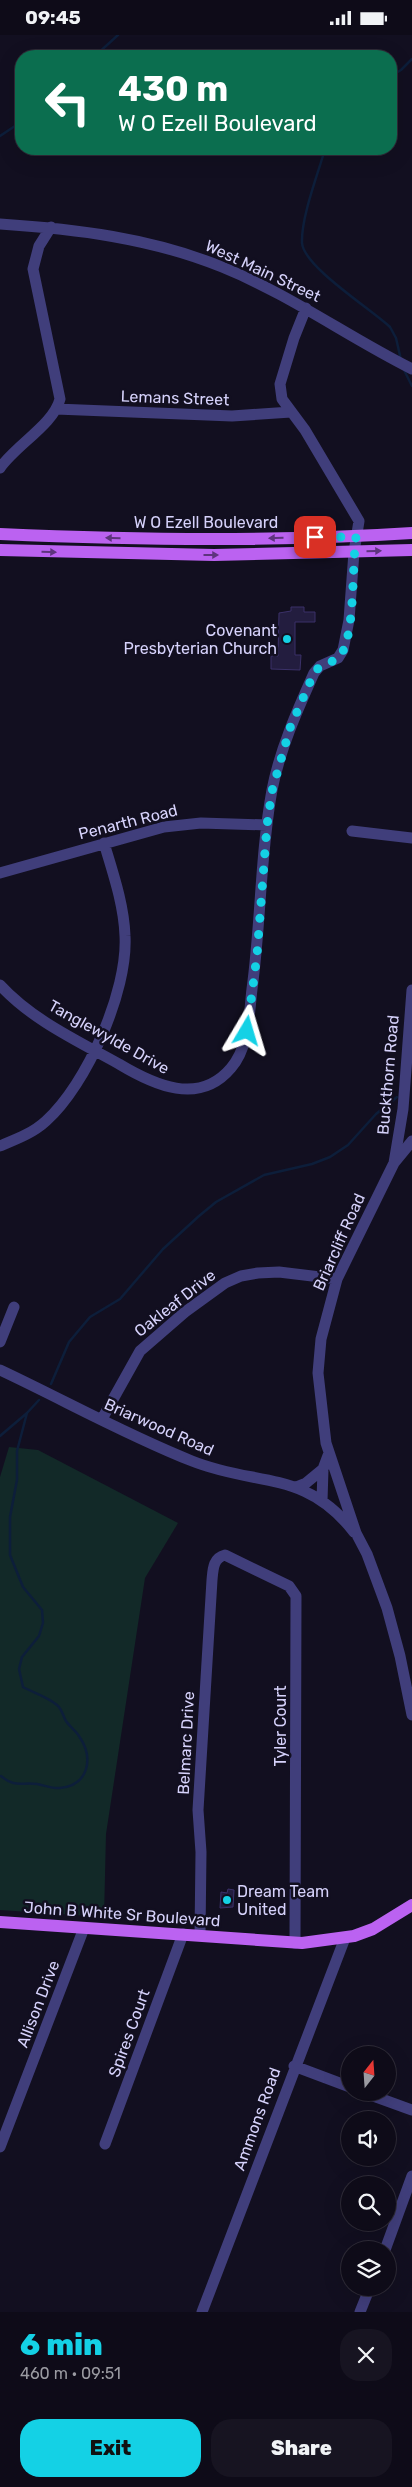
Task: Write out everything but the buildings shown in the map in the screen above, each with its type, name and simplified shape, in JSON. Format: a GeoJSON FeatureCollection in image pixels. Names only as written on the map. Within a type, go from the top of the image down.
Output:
{"type":"FeatureCollection","features":[{"type":"Feature","properties":{"kind":"main road","name":"W O Ezell Boulevard"},"geometry":{"type":"LineString","coordinates":[[0,534],[209,539],[356,537],[412,533]]}},
{"type":"Feature","properties":{"kind":"main road","name":"W O Ezell Boulevard"},"geometry":{"type":"LineString","coordinates":[[0,550],[206,555],[412,550]]}},
{"type":"Feature","properties":{"kind":"main road","name":"John B White Sr Boulevard"},"geometry":{"type":"LineString","coordinates":[[0,1922],[295,1943],[345,1938],[372,1929],[412,1905]]}},
{"type":"Feature","properties":{"kind":"street","name":"West Main Street"},"geometry":{"type":"LineString","coordinates":[[0,224],[51,227],[111,235],[178,252],[221,267],[306,308],[410,368]]}},
{"type":"Feature","properties":{"kind":"street"},"geometry":{"type":"LineString","coordinates":[[0,468],[13,451],[39,428],[56,409],[60,399],[59,387],[34,281],[34,269],[39,246],[51,227]]}},
{"type":"Feature","properties":{"kind":"street","name":"Tanglewylde Drive"},"geometry":{"type":"LineString","coordinates":[[0,985],[25,1009],[95,1051],[149,1081],[174,1089],[189,1090],[207,1086],[217,1081],[232,1067],[242,1050],[247,1031],[257,955],[267,825],[277,770],[303,697],[317,669],[338,658],[343,650],[350,613],[354,552],[359,521],[320,453],[282,399],[280,384],[294,338],[306,308]]}},
{"type":"Feature","properties":{"kind":"street","name":"Lemans Street"},"geometry":{"type":"LineString","coordinates":[[56,409],[232,416],[291,412]]}},
{"type":"Feature","properties":{"kind":"street","name":"Penarth Road"},"geometry":{"type":"LineString","coordinates":[[0,873],[143,832],[188,824],[267,825]]}},
{"type":"Feature","properties":{"kind":"street"},"geometry":{"type":"LineString","coordinates":[[352,831],[412,838]]}},
{"type":"Feature","properties":{"kind":"street"},"geometry":{"type":"LineString","coordinates":[[0,1146],[26,1135],[46,1121],[79,1082],[95,1051],[115,998],[125,950],[122,913],[104,843]]}},
{"type":"Feature","properties":{"kind":"street","name":"Buckthorn Road"},"geometry":{"type":"LineString","coordinates":[[394,1163],[403,1109],[412,990]]}},
{"type":"Feature","properties":{"kind":"street","name":"Briarcliff Road"},"geometry":{"type":"LineString","coordinates":[[412,1141],[394,1163],[337,1279],[321,1339],[318,1373],[330,1453],[356,1533],[367,1554],[386,1608],[400,1656],[412,1715]]}},
{"type":"Feature","properties":{"kind":"street","name":"Oakleaf Drive"},"geometry":{"type":"LineString","coordinates":[[102,1419],[140,1351],[185,1312],[225,1283],[241,1276],[279,1272],[337,1279]]}},
{"type":"Feature","properties":{"kind":"street"},"geometry":{"type":"LineString","coordinates":[[0,1342],[14,1307]]}},
{"type":"Feature","properties":{"kind":"street","name":"Briarwood Road"},"geometry":{"type":"LineString","coordinates":[[0,1370],[193,1462],[235,1474],[296,1487],[333,1509],[356,1533]]}},
{"type":"Feature","properties":{"kind":"street"},"geometry":{"type":"LineString","coordinates":[[322,1501],[323,1469],[330,1453]]}},
{"type":"Feature","properties":{"kind":"street"},"geometry":{"type":"LineString","coordinates":[[296,1487],[306,1483],[323,1469]]}},
{"type":"Feature","properties":{"kind":"street"},"geometry":{"type":"LineString","coordinates":[[322,1501],[338,1478]]}},
{"type":"Feature","properties":{"kind":"street","name":"Belmarc Drive"},"geometry":{"type":"LineString","coordinates":[[200,1935],[201,1851],[198,1810],[212,1580],[214,1564],[222,1556]]}},
{"type":"Feature","properties":{"kind":"street","name":"Tyler Court"},"geometry":{"type":"LineString","coordinates":[[222,1556],[229,1556],[289,1586],[296,1596],[295,1943]]}},
{"type":"Feature","properties":{"kind":"street","name":"Allison Drive"},"geometry":{"type":"LineString","coordinates":[[0,2147],[84,1928]]}},
{"type":"Feature","properties":{"kind":"street","name":"Spires Court"},"geometry":{"type":"LineString","coordinates":[[105,2144],[183,1934]]}},
{"type":"Feature","properties":{"kind":"street","name":"Ammons Road"},"geometry":{"type":"LineString","coordinates":[[202,2312],[294,2066],[345,1938]]}},
{"type":"Feature","properties":{"kind":"street"},"geometry":{"type":"LineString","coordinates":[[294,2066],[341,2084]]}},
{"type":"Feature","properties":{"kind":"street"},"geometry":{"type":"LineString","coordinates":[[387,2101],[412,2110]]}},
{"type":"Feature","properties":{"kind":"street"},"geometry":{"type":"LineString","coordinates":[[388,2241],[412,2176]]}},
{"type":"Feature","properties":{"kind":"street"},"geometry":{"type":"LineString","coordinates":[[360,2312],[366,2296]]}},
{"type":"Feature","properties":{"kind":"green space"},"geometry":{"type":"Polygon","coordinates":[[[9,1447],[38,1450],[178,1523],[145,1578],[106,1834],[104,1917],[0,1910],[0,1477],[9,1447]]]}},
{"type":"Feature","properties":{"kind":"waterway"},"geometry":{"type":"LineString","coordinates":[[102,50],[118,35]]}},
{"type":"Feature","properties":{"kind":"waterway"},"geometry":{"type":"LineString","coordinates":[[397,72],[412,59]]}},
{"type":"Feature","properties":{"kind":"waterway"},"geometry":{"type":"LineString","coordinates":[[0,136],[15,126]]}},
{"type":"Feature","properties":{"kind":"waterway"},"geometry":{"type":"LineString","coordinates":[[323,155],[307,208],[302,243],[314,264],[390,327],[396,338],[401,360]]}},
{"type":"Feature","properties":{"kind":"waterway"},"geometry":{"type":"LineString","coordinates":[[404,370],[412,386]]}},
{"type":"Feature","properties":{"kind":"waterway"},"geometry":{"type":"LineString","coordinates":[[51,1384],[69,1342],[90,1317],[120,1299],[163,1249],[199,1216],[216,1202],[264,1175],[312,1164],[330,1157],[348,1145],[376,1114],[397,1097]]}},
{"type":"Feature","properties":{"kind":"waterway"},"geometry":{"type":"LineString","coordinates":[[0,1436],[39,1400]]}},
{"type":"Feature","properties":{"kind":"waterway"},"geometry":{"type":"LineString","coordinates":[[1,1776],[14,1783],[60,1788],[77,1782],[83,1776],[87,1761],[84,1744],[66,1721],[60,1708],[49,1700],[23,1687],[19,1669],[22,1657],[39,1636],[43,1623],[42,1610],[23,1587],[10,1555],[10,1517],[17,1480],[17,1451],[27,1413]]}},
{"type":"Feature","properties":{"kind":"place","name":"Covenant Presbyterian Church"},"geometry":{"type":"Point","coordinates":[287,639]}},
{"type":"Feature","properties":{"kind":"place","name":"Dream Team United"},"geometry":{"type":"Point","coordinates":[227,1900]}},
{"type":"Feature","properties":{"kind":"route"},"geometry":{"type":"LineString","coordinates":[[247,1031],[257,955],[264,850],[272,791],[277,770],[290,728],[314,673],[320,666],[338,658],[343,650],[347,635],[356,537],[315,537]]}}]}
